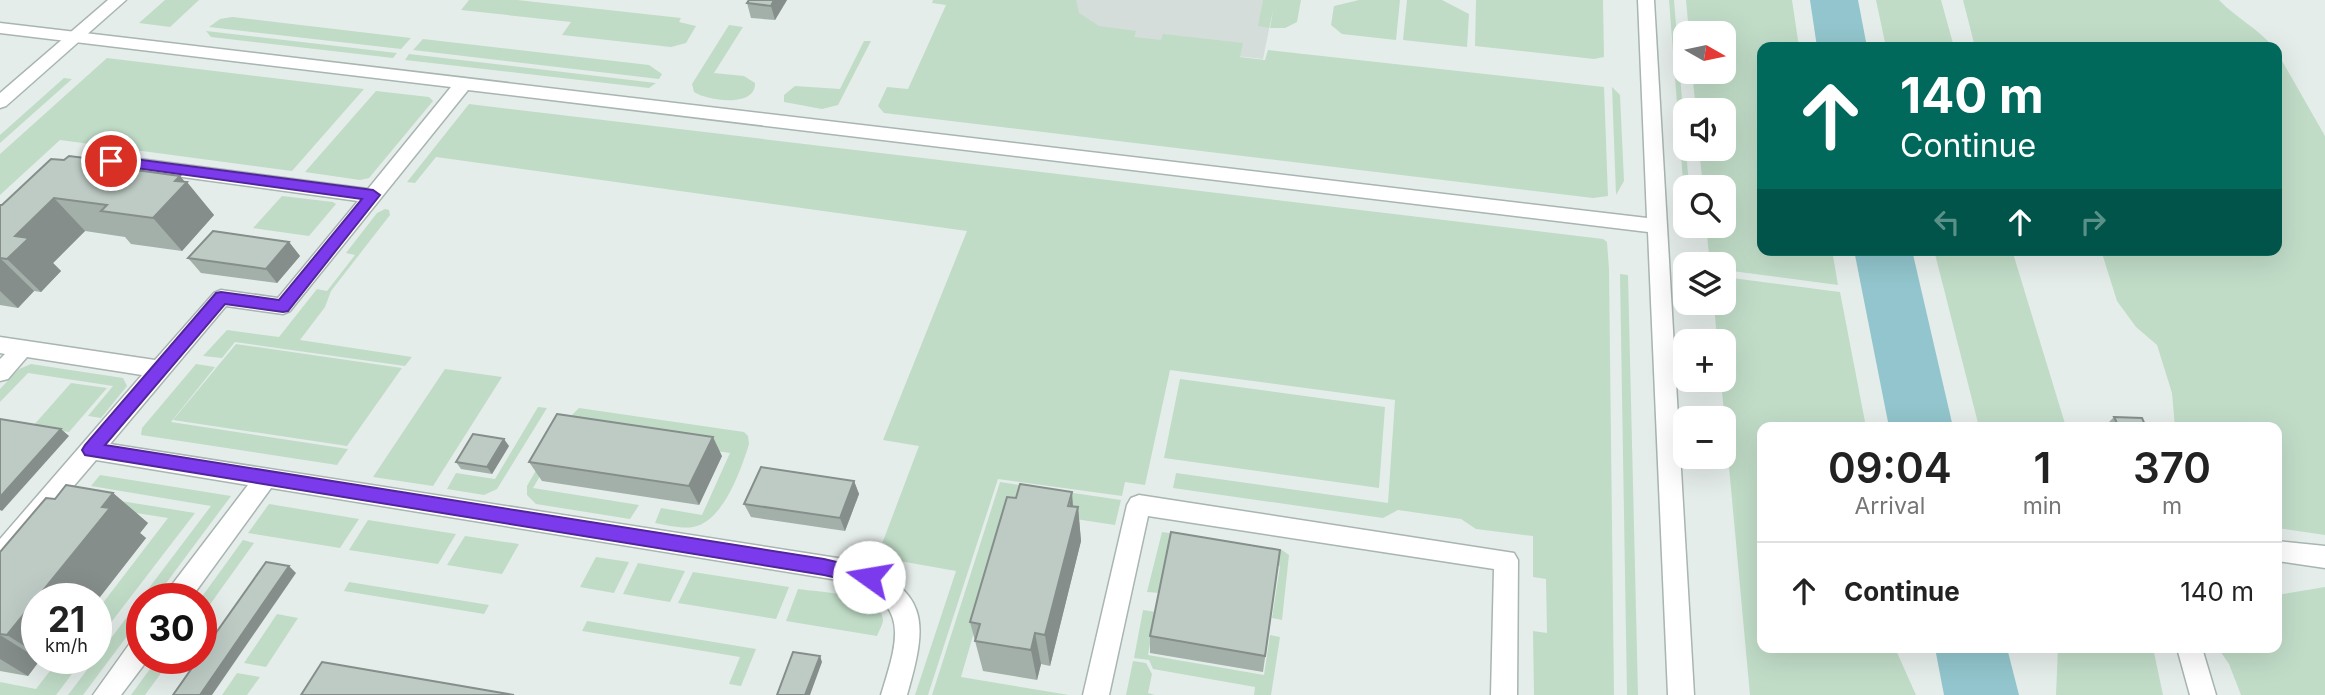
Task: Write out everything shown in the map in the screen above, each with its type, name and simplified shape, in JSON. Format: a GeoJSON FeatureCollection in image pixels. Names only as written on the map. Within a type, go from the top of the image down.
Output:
{"type":"FeatureCollection","features":[{"type":"Feature","properties":{"kind":"street"},"geometry":{"type":"LineString","coordinates":[[0,102],[118,0]]}},
{"type":"Feature","properties":{"kind":"street"},"geometry":{"type":"LineString","coordinates":[[1646,0],[1681,695]]}},
{"type":"Feature","properties":{"kind":"street"},"geometry":{"type":"LineString","coordinates":[[0,28],[1658,226]]}},
{"type":"Feature","properties":{"kind":"street"},"geometry":{"type":"LineString","coordinates":[[0,556],[221,298],[283,306],[464,83]]}},
{"type":"Feature","properties":{"kind":"street"},"geometry":{"type":"LineString","coordinates":[[89,161],[111,161],[373,195]]}},
{"type":"Feature","properties":{"kind":"street"},"geometry":{"type":"LineString","coordinates":[[0,345],[160,369]]}},
{"type":"Feature","properties":{"kind":"street"},"geometry":{"type":"LineString","coordinates":[[0,373],[23,348]]}},
{"type":"Feature","properties":{"kind":"street"},"geometry":{"type":"LineString","coordinates":[[91,450],[824,567],[869,577],[897,597],[906,610],[909,623],[908,645],[894,695]]}},
{"type":"Feature","properties":{"kind":"street"},"geometry":{"type":"LineString","coordinates":[[188,583],[266,478]]}},
{"type":"Feature","properties":{"kind":"street"},"geometry":{"type":"LineString","coordinates":[[1096,695],[1139,505],[1506,560],[1504,695]]}},
{"type":"Feature","properties":{"kind":"street"},"geometry":{"type":"LineString","coordinates":[[2282,552],[2325,557]]}},
{"type":"Feature","properties":{"kind":"street"},"geometry":{"type":"LineString","coordinates":[[2190,653],[2203,695]]}},
{"type":"Feature","properties":{"kind":"street"},"geometry":{"type":"LineString","coordinates":[[106,695],[126,668]]}},
{"type":"Feature","properties":{"kind":"shaded area"},"geometry":{"type":"Polygon","coordinates":[[[977,0],[1275,0],[1263,59],[966,26],[977,0]]]}},
{"type":"Feature","properties":{"kind":"green space"},"geometry":{"type":"Polygon","coordinates":[[[165,0],[199,0],[170,27],[139,23],[165,0]]]}},
{"type":"Feature","properties":{"kind":"green space"},"geometry":{"type":"Polygon","coordinates":[[[469,0],[517,0],[681,18],[679,22],[696,26],[686,43],[671,47],[562,35],[571,22],[461,10],[469,0]]]}},
{"type":"Feature","properties":{"kind":"green space"},"geometry":{"type":"Polygon","coordinates":[[[933,0],[1076,0],[1079,13],[1099,26],[1136,31],[1134,37],[1161,40],[1163,34],[1243,43],[1240,57],[1265,60],[1268,50],[1604,87],[1608,196],[1593,198],[884,113],[878,106],[887,87],[908,89],[946,5],[932,3],[933,0]]]}},
{"type":"Feature","properties":{"kind":"green space"},"geometry":{"type":"Polygon","coordinates":[[[1263,0],[1301,0],[1297,22],[1285,28],[1270,28],[1273,10],[1269,28],[1258,26],[1263,0]]]}},
{"type":"Feature","properties":{"kind":"green space"},"geometry":{"type":"Polygon","coordinates":[[[1359,0],[1400,0],[1396,40],[1342,34],[1331,25],[1334,6],[1359,0]]]}},
{"type":"Feature","properties":{"kind":"green space"},"geometry":{"type":"Polygon","coordinates":[[[1407,0],[1442,0],[1469,14],[1467,47],[1403,40],[1407,0]]]}},
{"type":"Feature","properties":{"kind":"green space"},"geometry":{"type":"Polygon","coordinates":[[[1476,0],[1603,0],[1604,57],[1594,59],[1475,46],[1476,0]]]}},
{"type":"Feature","properties":{"kind":"green space"},"geometry":{"type":"Polygon","coordinates":[[[1669,0],[1674,0],[1676,21],[1673,21],[1673,52],[1669,0]]]}},
{"type":"Feature","properties":{"kind":"green space"},"geometry":{"type":"Polygon","coordinates":[[[1686,0],[1792,0],[1798,42],[1757,42],[1757,256],[1833,256],[1838,285],[1736,272],[1736,252],[1709,252],[1707,238],[1736,238],[1736,175],[1702,175],[1700,161],[1736,161],[1736,98],[1695,98],[1693,84],[1736,84],[1736,21],[1688,21],[1686,0]]]}},
{"type":"Feature","properties":{"kind":"green space"},"geometry":{"type":"Polygon","coordinates":[[[1876,0],[1941,0],[1953,42],[1885,42],[1876,0]]]}},
{"type":"Feature","properties":{"kind":"green space"},"geometry":{"type":"Polygon","coordinates":[[[1963,0],[2219,0],[2268,42],[1974,42],[1963,0]]]}},
{"type":"Feature","properties":{"kind":"green space"},"geometry":{"type":"Polygon","coordinates":[[[232,17],[411,38],[401,49],[209,27],[220,19],[232,17]]]}},
{"type":"Feature","properties":{"kind":"green space"},"geometry":{"type":"Polygon","coordinates":[[[729,25],[743,27],[714,73],[744,76],[755,83],[753,91],[748,96],[730,100],[710,98],[694,92],[692,84],[729,25]]]}},
{"type":"Feature","properties":{"kind":"green space"},"geometry":{"type":"Polygon","coordinates":[[[206,31],[397,53],[393,58],[211,37],[206,31]]]}},
{"type":"Feature","properties":{"kind":"green space"},"geometry":{"type":"Polygon","coordinates":[[[423,39],[649,65],[662,74],[659,79],[413,50],[423,39]]]}},
{"type":"Feature","properties":{"kind":"green space"},"geometry":{"type":"Polygon","coordinates":[[[864,41],[871,41],[838,105],[822,109],[784,102],[784,95],[795,86],[840,89],[864,41]]]}},
{"type":"Feature","properties":{"kind":"green space"},"geometry":{"type":"Polygon","coordinates":[[[409,54],[656,83],[649,88],[405,60],[409,54]]]}},
{"type":"Feature","properties":{"kind":"green space"},"geometry":{"type":"Polygon","coordinates":[[[107,58],[364,89],[292,171],[60,140],[0,195],[0,154],[107,58]]]}},
{"type":"Feature","properties":{"kind":"green space"},"geometry":{"type":"Polygon","coordinates":[[[2282,61],[2325,136],[2325,535],[2282,529],[2282,422],[2175,422],[2172,393],[2157,345],[2136,327],[2117,301],[2103,256],[2282,256],[2282,61]]]}},
{"type":"Feature","properties":{"kind":"green space"},"geometry":{"type":"Polygon","coordinates":[[[64,78],[72,79],[0,143],[0,135],[64,78]]]}},
{"type":"Feature","properties":{"kind":"green space"},"geometry":{"type":"Polygon","coordinates":[[[1675,84],[1681,84],[1682,98],[1677,98],[1675,84]]]}},
{"type":"Feature","properties":{"kind":"green space"},"geometry":{"type":"Polygon","coordinates":[[[1612,87],[1620,95],[1624,181],[1616,195],[1612,87]]]}},
{"type":"Feature","properties":{"kind":"green space"},"geometry":{"type":"Polygon","coordinates":[[[376,91],[429,97],[433,101],[369,178],[360,180],[305,172],[376,91]]]}},
{"type":"Feature","properties":{"kind":"green space"},"geometry":{"type":"Polygon","coordinates":[[[469,104],[1603,239],[1607,242],[1609,269],[1614,695],[1534,695],[1533,631],[1547,633],[1546,579],[1533,577],[1533,536],[1476,529],[1461,519],[1398,510],[1383,518],[1173,488],[1176,473],[1388,503],[1395,400],[1170,370],[1145,485],[1125,482],[1122,496],[998,479],[928,695],[915,695],[956,571],[877,557],[919,446],[883,440],[967,231],[436,157],[415,183],[407,182],[469,104]]]}},
{"type":"Feature","properties":{"kind":"green space"},"geometry":{"type":"Polygon","coordinates":[[[1681,161],[1687,161],[1688,175],[1683,175],[1681,161]]]}},
{"type":"Feature","properties":{"kind":"green space"},"geometry":{"type":"Polygon","coordinates":[[[282,196],[336,204],[309,236],[253,228],[282,196]]]}},
{"type":"Feature","properties":{"kind":"green space"},"geometry":{"type":"Polygon","coordinates":[[[389,210],[390,215],[331,291],[325,307],[300,340],[412,357],[405,366],[235,342],[222,358],[203,356],[227,330],[279,337],[317,289],[327,291],[355,255],[346,253],[377,213],[389,210]]]}},
{"type":"Feature","properties":{"kind":"green space"},"geometry":{"type":"Polygon","coordinates":[[[1936,256],[2014,256],[2064,422],[1978,422],[1936,256]]]}},
{"type":"Feature","properties":{"kind":"green space"},"geometry":{"type":"Polygon","coordinates":[[[1620,274],[1628,275],[1638,695],[1627,695],[1620,274]]]}},
{"type":"Feature","properties":{"kind":"green space"},"geometry":{"type":"Polygon","coordinates":[[[1736,279],[1840,292],[1865,422],[1757,422],[1757,653],[1897,653],[1916,695],[1750,695],[1729,469],[1736,469],[1736,406],[1723,406],[1722,392],[1736,392],[1736,329],[1716,329],[1715,315],[1736,315],[1736,279]]]}},
{"type":"Feature","properties":{"kind":"green space"},"geometry":{"type":"Polygon","coordinates":[[[236,344],[402,368],[347,446],[173,420],[236,344]]]}},
{"type":"Feature","properties":{"kind":"green space"},"geometry":{"type":"Polygon","coordinates":[[[31,364],[123,378],[127,386],[101,418],[88,416],[113,386],[28,373],[0,402],[0,389],[19,369],[31,364]]]}},
{"type":"Feature","properties":{"kind":"green space"},"geometry":{"type":"Polygon","coordinates":[[[196,364],[215,367],[171,422],[348,449],[337,465],[141,435],[142,428],[196,364]]]}},
{"type":"Feature","properties":{"kind":"green space"},"geometry":{"type":"Polygon","coordinates":[[[445,369],[502,377],[433,486],[373,477],[445,369]]]}},
{"type":"Feature","properties":{"kind":"green space"},"geometry":{"type":"Polygon","coordinates":[[[1180,379],[1385,407],[1379,488],[1164,458],[1180,379]]]}},
{"type":"Feature","properties":{"kind":"green space"},"geometry":{"type":"Polygon","coordinates":[[[71,383],[107,388],[69,432],[33,426],[71,383]]]}},
{"type":"Feature","properties":{"kind":"green space"},"geometry":{"type":"Polygon","coordinates":[[[538,407],[547,408],[497,489],[484,495],[447,489],[456,473],[495,479],[538,407]]]}},
{"type":"Feature","properties":{"kind":"green space"},"geometry":{"type":"Polygon","coordinates":[[[579,408],[744,432],[748,436],[749,444],[736,480],[722,505],[704,523],[693,527],[655,523],[661,508],[702,515],[730,453],[567,429],[533,488],[639,505],[630,519],[536,504],[527,495],[527,486],[562,425],[579,408]]]}},
{"type":"Feature","properties":{"kind":"green space"},"geometry":{"type":"Polygon","coordinates":[[[100,475],[231,496],[166,583],[153,583],[211,506],[91,486],[100,475]]]}},
{"type":"Feature","properties":{"kind":"green space"},"geometry":{"type":"Polygon","coordinates":[[[1000,482],[1121,500],[1115,525],[1010,509],[961,677],[1069,695],[932,695],[1000,482]]]}},
{"type":"Feature","properties":{"kind":"green space"},"geometry":{"type":"Polygon","coordinates":[[[84,495],[195,513],[141,583],[126,583],[126,603],[112,621],[112,591],[168,518],[85,505],[84,495]]]}},
{"type":"Feature","properties":{"kind":"green space"},"geometry":{"type":"Polygon","coordinates":[[[269,504],[359,519],[340,548],[248,533],[269,504]]]}},
{"type":"Feature","properties":{"kind":"green space"},"geometry":{"type":"Polygon","coordinates":[[[368,520],[456,534],[438,564],[349,550],[368,520]]]}},
{"type":"Feature","properties":{"kind":"green space"},"geometry":{"type":"Polygon","coordinates":[[[1162,532],[1220,540],[1160,593],[1147,592],[1162,532]]]}},
{"type":"Feature","properties":{"kind":"green space"},"geometry":{"type":"Polygon","coordinates":[[[465,536],[519,544],[502,574],[447,565],[465,536]]]}},
{"type":"Feature","properties":{"kind":"green space"},"geometry":{"type":"Polygon","coordinates":[[[243,540],[254,543],[217,595],[217,583],[212,583],[243,540]]]}},
{"type":"Feature","properties":{"kind":"green space"},"geometry":{"type":"Polygon","coordinates":[[[1233,542],[1282,550],[1289,555],[1282,620],[1272,618],[1280,566],[1231,558],[1233,542]]]}},
{"type":"Feature","properties":{"kind":"green space"},"geometry":{"type":"Polygon","coordinates":[[[596,557],[629,562],[614,593],[580,587],[596,557]]]}},
{"type":"Feature","properties":{"kind":"green space"},"geometry":{"type":"Polygon","coordinates":[[[638,563],[685,571],[670,602],[623,594],[638,563]]]}},
{"type":"Feature","properties":{"kind":"green space"},"geometry":{"type":"Polygon","coordinates":[[[693,572],[789,587],[776,619],[678,603],[693,572]]]}},
{"type":"Feature","properties":{"kind":"green space"},"geometry":{"type":"Polygon","coordinates":[[[349,582],[489,605],[484,614],[344,591],[349,582]]]}},
{"type":"Feature","properties":{"kind":"green space"},"geometry":{"type":"Polygon","coordinates":[[[2325,587],[2325,695],[2241,695],[2229,664],[2221,653],[2282,653],[2282,594],[2325,587]]]}},
{"type":"Feature","properties":{"kind":"green space"},"geometry":{"type":"Polygon","coordinates":[[[798,589],[834,593],[873,605],[880,611],[883,620],[877,636],[786,621],[798,589]]]}},
{"type":"Feature","properties":{"kind":"green space"},"geometry":{"type":"Polygon","coordinates":[[[1143,610],[1156,612],[1148,655],[1264,675],[1270,635],[1280,637],[1271,695],[1254,695],[1255,687],[1153,669],[1149,660],[1134,658],[1143,610]]]}},
{"type":"Feature","properties":{"kind":"green space"},"geometry":{"type":"Polygon","coordinates":[[[277,614],[298,618],[266,667],[244,663],[277,614]]]}},
{"type":"Feature","properties":{"kind":"green space"},"geometry":{"type":"Polygon","coordinates":[[[126,618],[126,637],[112,656],[112,637],[126,618]]]}},
{"type":"Feature","properties":{"kind":"green space"},"geometry":{"type":"Polygon","coordinates":[[[587,621],[756,649],[741,686],[729,684],[740,657],[582,631],[587,621]]]}},
{"type":"Feature","properties":{"kind":"green space"},"geometry":{"type":"Polygon","coordinates":[[[2058,653],[2154,653],[2163,695],[2056,695],[2058,653]]]}},
{"type":"Feature","properties":{"kind":"green space"},"geometry":{"type":"Polygon","coordinates":[[[1133,661],[1146,663],[1152,674],[1148,693],[1155,695],[1126,695],[1133,661]]]}},
{"type":"Feature","properties":{"kind":"green space"},"geometry":{"type":"Polygon","coordinates":[[[237,673],[260,677],[247,695],[222,695],[237,673]]]}},
{"type":"Feature","properties":{"kind":"green space"},"geometry":{"type":"Polygon","coordinates":[[[48,674],[72,674],[56,695],[0,695],[0,682],[36,689],[48,674]]]}},
{"type":"Feature","properties":{"kind":"green space"},"geometry":{"type":"Polygon","coordinates":[[[84,674],[99,674],[83,695],[68,695],[84,674]]]}},
{"type":"Feature","properties":{"kind":"green space"},"geometry":{"type":"Polygon","coordinates":[[[146,674],[160,674],[145,695],[131,695],[146,674]]]}},
{"type":"Feature","properties":{"kind":"water"},"geometry":{"type":"Polygon","coordinates":[[[1810,0],[1858,0],[1866,42],[1816,42],[1810,0]]]}},
{"type":"Feature","properties":{"kind":"water"},"geometry":{"type":"Polygon","coordinates":[[[1855,256],[1913,256],[1952,422],[1888,422],[1855,256]]]}},
{"type":"Feature","properties":{"kind":"water"},"geometry":{"type":"Polygon","coordinates":[[[1936,653],[2008,653],[2019,695],[1944,695],[1936,653]]]}},
{"type":"Feature","properties":{"kind":"building"},"geometry":{"type":"Polygon","coordinates":[[[749,0],[774,0],[771,6],[747,3],[749,0]]]}},
{"type":"Feature","properties":{"kind":"building"},"geometry":{"type":"Polygon","coordinates":[[[98,154],[131,158],[121,168],[180,176],[175,181],[187,182],[153,218],[101,211],[107,205],[54,198],[15,236],[29,238],[7,259],[0,258],[0,205],[51,159],[64,160],[69,156],[93,159],[98,154]]]}},
{"type":"Feature","properties":{"kind":"building"},"geometry":{"type":"Polygon","coordinates":[[[213,231],[289,242],[266,269],[188,258],[213,231]]]}},
{"type":"Feature","properties":{"kind":"building"},"geometry":{"type":"Polygon","coordinates":[[[557,414],[713,437],[689,486],[529,462],[557,414]]]}},
{"type":"Feature","properties":{"kind":"building"},"geometry":{"type":"Polygon","coordinates":[[[2114,417],[2142,418],[2144,422],[2116,422],[2114,417]]]}},
{"type":"Feature","properties":{"kind":"building"},"geometry":{"type":"Polygon","coordinates":[[[0,419],[61,429],[0,497],[0,419]]]}},
{"type":"Feature","properties":{"kind":"building"},"geometry":{"type":"Polygon","coordinates":[[[473,434],[504,439],[487,467],[456,462],[473,434]]]}},
{"type":"Feature","properties":{"kind":"building"},"geometry":{"type":"Polygon","coordinates":[[[761,467],[854,481],[840,518],[744,504],[761,467]]]}},
{"type":"Feature","properties":{"kind":"building"},"geometry":{"type":"Polygon","coordinates":[[[1020,484],[1072,492],[1068,506],[1078,507],[1045,635],[1035,633],[1031,650],[975,641],[980,624],[970,622],[1007,497],[1016,498],[1020,484]]]}},
{"type":"Feature","properties":{"kind":"building"},"geometry":{"type":"Polygon","coordinates":[[[66,485],[113,493],[102,507],[110,508],[49,583],[21,583],[21,618],[7,635],[0,634],[0,552],[46,498],[55,499],[66,485]]]}},
{"type":"Feature","properties":{"kind":"building"},"geometry":{"type":"Polygon","coordinates":[[[1171,532],[1280,550],[1265,656],[1150,636],[1171,532]]]}},
{"type":"Feature","properties":{"kind":"building"},"geometry":{"type":"Polygon","coordinates":[[[266,562],[289,566],[217,670],[217,631],[266,562]]]}},
{"type":"Feature","properties":{"kind":"building"},"geometry":{"type":"Polygon","coordinates":[[[793,652],[820,656],[805,695],[777,695],[793,652]]]}},
{"type":"Feature","properties":{"kind":"building"},"geometry":{"type":"Polygon","coordinates":[[[322,662],[514,695],[301,695],[322,662]]]}},
{"type":"Feature","properties":{"kind":"building"},"geometry":{"type":"Polygon","coordinates":[[[188,674],[214,674],[200,695],[173,695],[188,674]]]}},
{"type":"Feature","properties":{"kind":"route"},"geometry":{"type":"LineString","coordinates":[[111,161],[373,195],[283,306],[221,298],[91,450],[850,571],[869,577]]}}]}
